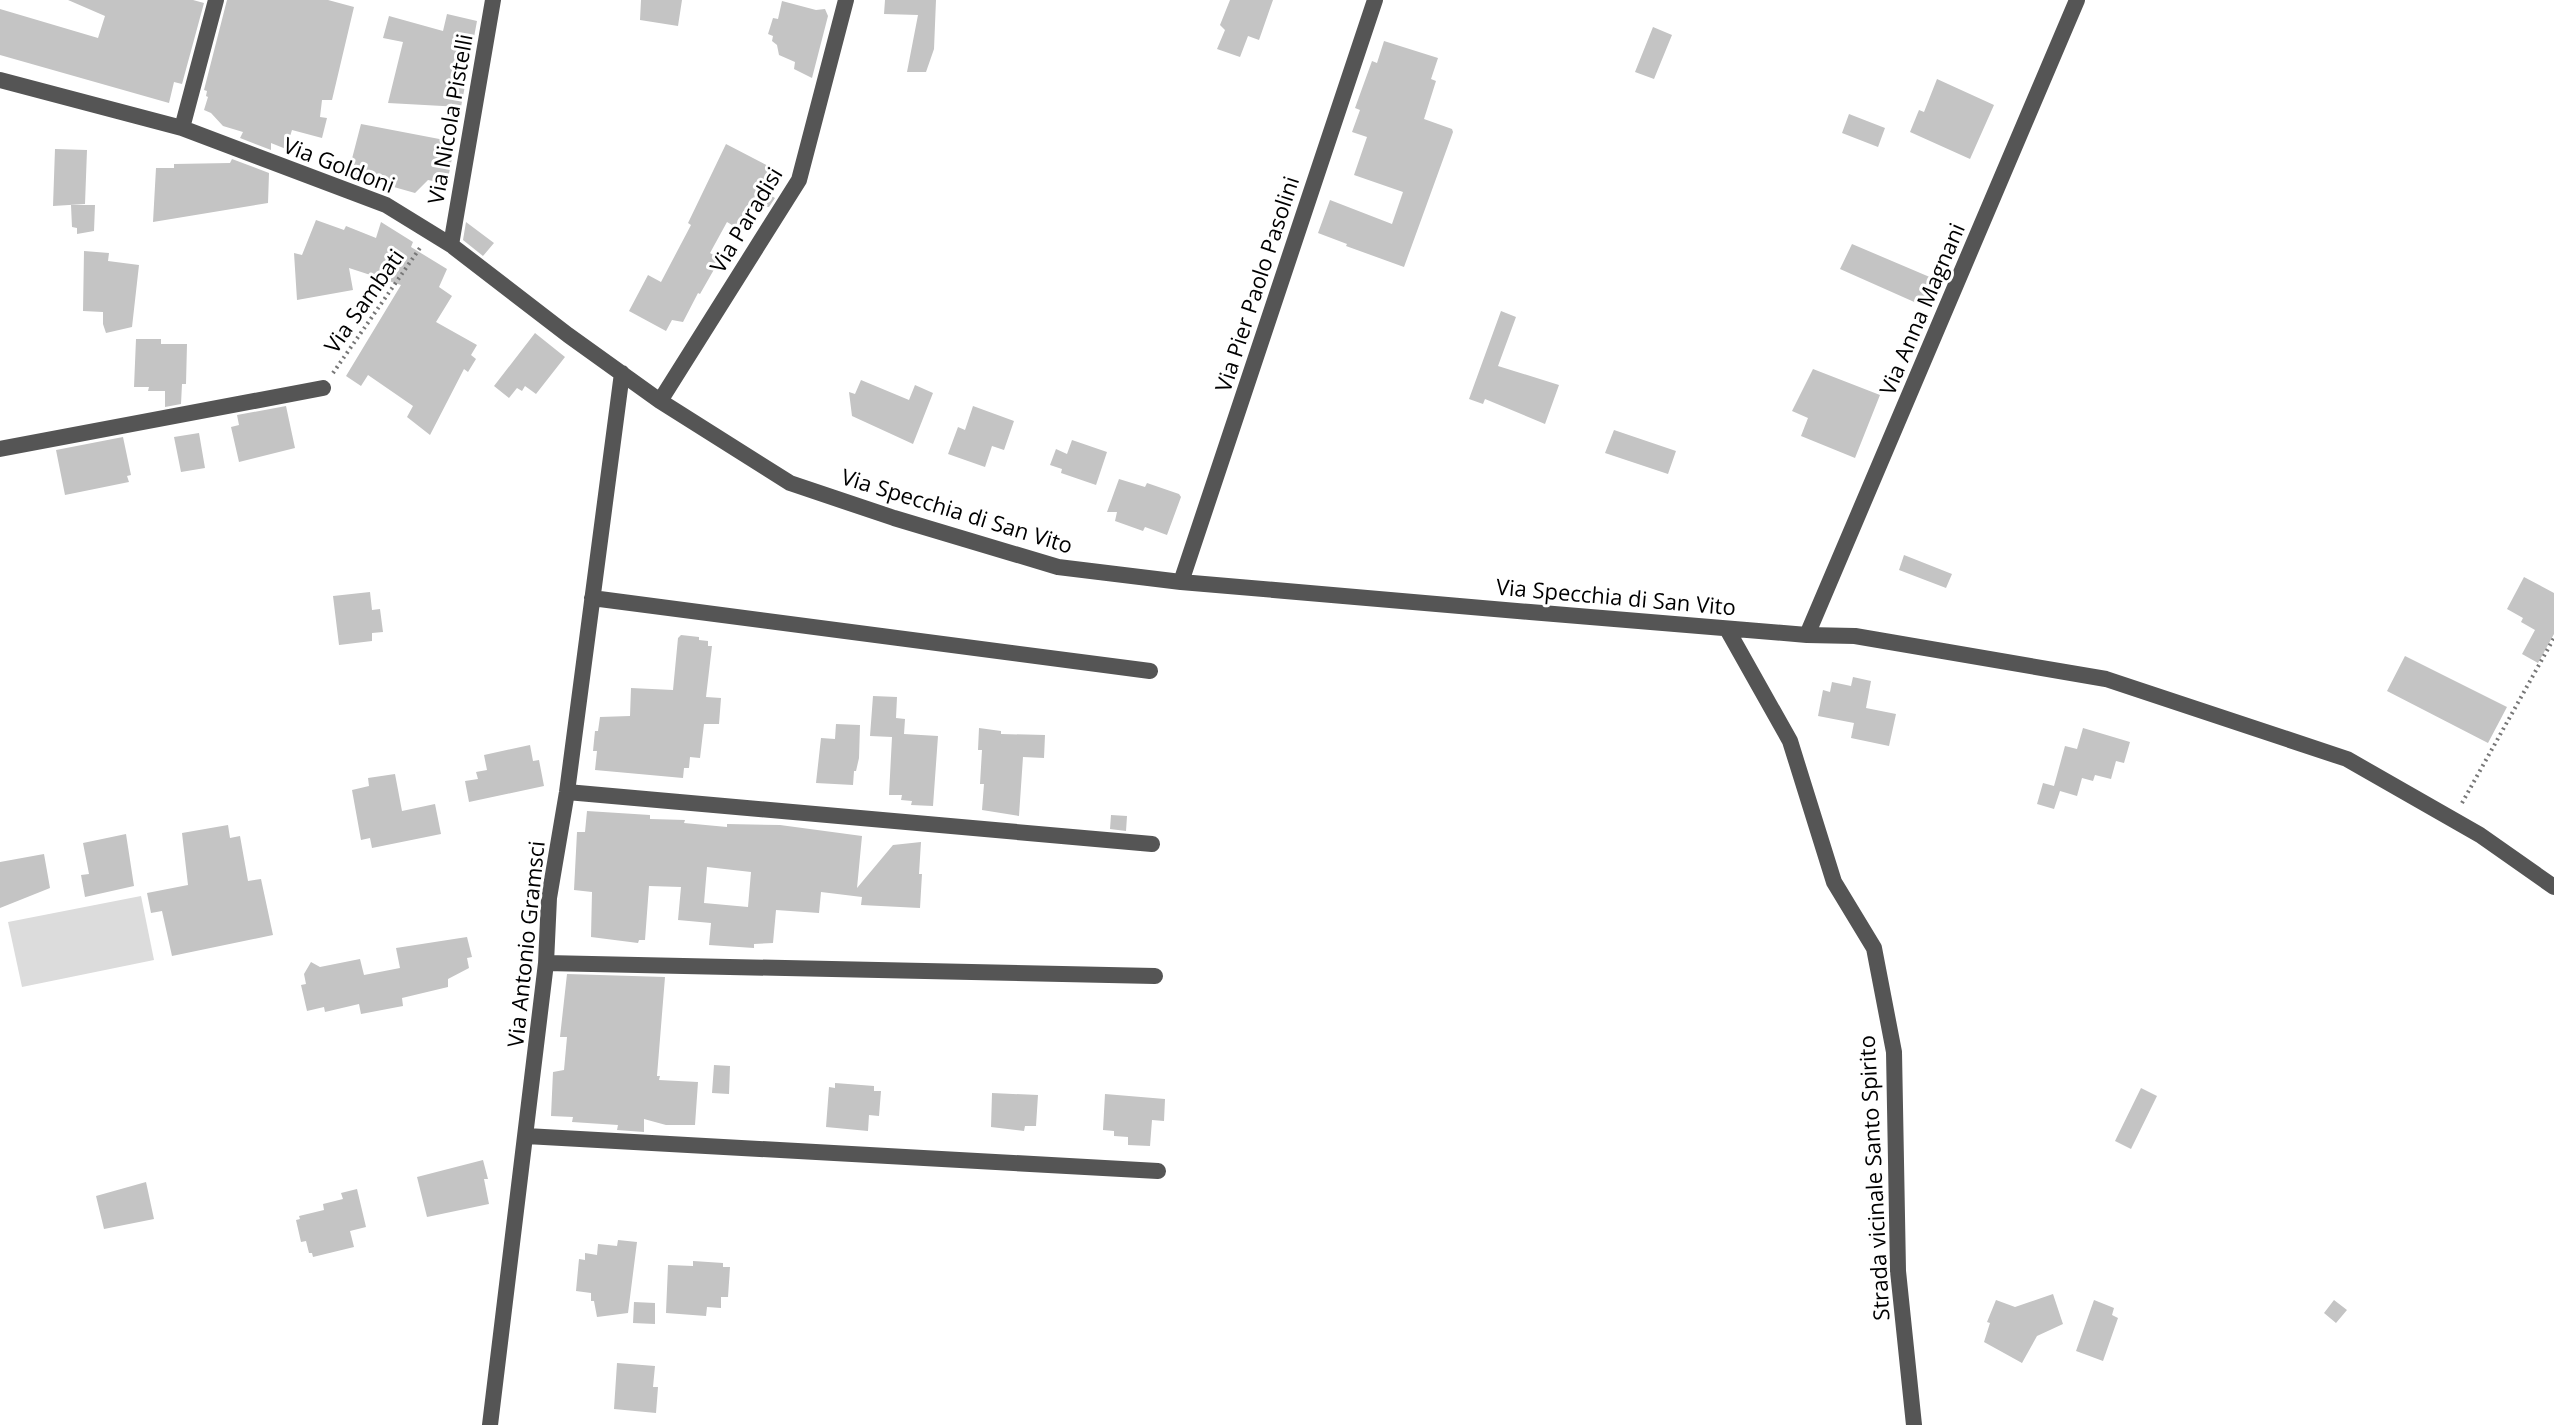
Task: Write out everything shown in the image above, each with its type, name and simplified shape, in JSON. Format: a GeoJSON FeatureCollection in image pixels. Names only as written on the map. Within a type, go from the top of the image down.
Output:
{"type":"FeatureCollection","features":[{"type":"Feature","properties":{"kind":"street"},"geometry":{"type":"LineString","coordinates":[[182,128],[216,0]]}},
{"type":"Feature","properties":{"kind":"street","name":"Via Nicola Pistelli"},"geometry":{"type":"LineString","coordinates":[[451,245],[493,0]]}},
{"type":"Feature","properties":{"kind":"street","name":"Via Paradisi"},"geometry":{"type":"LineString","coordinates":[[660,401],[799,180],[846,0]]}},
{"type":"Feature","properties":{"kind":"street","name":"Via Pier Paolo Pasolini"},"geometry":{"type":"LineString","coordinates":[[1181,582],[1375,0]]}},
{"type":"Feature","properties":{"kind":"street","name":"Via Anna Magnani"},"geometry":{"type":"LineString","coordinates":[[1807,635],[2077,0]]}},
{"type":"Feature","properties":{"kind":"street","name":"Via Goldoni"},"geometry":{"type":"LineString","coordinates":[[0,80],[182,128],[386,205],[451,245],[660,401]]}},
{"type":"Feature","properties":{"kind":"street","name":"Via Antonio Gramsci"},"geometry":{"type":"LineString","coordinates":[[490,1425],[546,963],[549,898],[567,792],[622,373]]}},
{"type":"Feature","properties":{"kind":"street"},"geometry":{"type":"LineString","coordinates":[[0,449],[323,388]]}},
{"type":"Feature","properties":{"kind":"street","name":"Via Specchia di San Vito"},"geometry":{"type":"LineString","coordinates":[[660,401],[790,483],[1058,567],[1181,582],[1727,629],[1855,636],[2106,679],[2347,759],[2480,835],[2554,887]]}},
{"type":"Feature","properties":{"kind":"street"},"geometry":{"type":"LineString","coordinates":[[592,598],[1150,671]]}},
{"type":"Feature","properties":{"kind":"street","name":"Strada vicinale Santo Spirito"},"geometry":{"type":"LineString","coordinates":[[1727,629],[1790,741],[1834,882],[1874,948],[1894,1052],[1898,1271],[1914,1425]]}},
{"type":"Feature","properties":{"kind":"street"},"geometry":{"type":"LineString","coordinates":[[567,792],[1152,844]]}},
{"type":"Feature","properties":{"kind":"street"},"geometry":{"type":"LineString","coordinates":[[546,963],[1155,976]]}},
{"type":"Feature","properties":{"kind":"street"},"geometry":{"type":"LineString","coordinates":[[526,1136],[1158,1171]]}},
{"type":"Feature","properties":{"kind":"path","name":"Via Sambati"},"geometry":{"type":"LineString","coordinates":[[323,388],[431,233]]}},
{"type":"Feature","properties":{"kind":"path"},"geometry":{"type":"LineString","coordinates":[[2452,819],[2554,638]]}},
{"type":"Feature","properties":{"kind":"shaded area"},"geometry":{"type":"Polygon","coordinates":[[[141,896],[154,960],[22,987],[8,922],[141,896]]]}},
{"type":"Feature","properties":{"kind":"building"},"geometry":{"type":"Polygon","coordinates":[[[68,0],[193,0],[204,3],[182,84],[174,82],[169,103],[0,55],[0,9],[98,38],[105,16],[68,0]]]}},
{"type":"Feature","properties":{"kind":"building"},"geometry":{"type":"Polygon","coordinates":[[[227,0],[328,0],[354,7],[332,100],[322,100],[320,117],[327,118],[322,138],[292,130],[286,149],[271,143],[271,150],[240,138],[243,132],[223,126],[204,110],[208,97],[204,90],[227,0]]]}},
{"type":"Feature","properties":{"kind":"building"},"geometry":{"type":"Polygon","coordinates":[[[641,0],[682,0],[678,26],[640,20],[641,0]]]}},
{"type":"Feature","properties":{"kind":"building"},"geometry":{"type":"Polygon","coordinates":[[[885,0],[936,0],[934,49],[926,72],[907,72],[918,15],[884,14],[885,0]]]}},
{"type":"Feature","properties":{"kind":"building"},"geometry":{"type":"Polygon","coordinates":[[[1230,0],[1273,0],[1259,40],[1248,36],[1240,57],[1217,49],[1225,30],[1220,25],[1230,0]]]}},
{"type":"Feature","properties":{"kind":"building"},"geometry":{"type":"Polygon","coordinates":[[[782,1],[816,10],[825,9],[828,16],[812,78],[794,69],[795,62],[779,55],[777,45],[772,41],[773,36],[768,34],[773,18],[778,19],[782,1]]]}},
{"type":"Feature","properties":{"kind":"building"},"geometry":{"type":"Polygon","coordinates":[[[447,14],[477,21],[461,107],[388,103],[403,42],[383,38],[389,16],[443,31],[447,14]]]}},
{"type":"Feature","properties":{"kind":"building"},"geometry":{"type":"Polygon","coordinates":[[[1653,27],[1672,35],[1654,79],[1635,72],[1653,27]]]}},
{"type":"Feature","properties":{"kind":"building"},"geometry":{"type":"Polygon","coordinates":[[[1384,41],[1438,58],[1431,79],[1436,81],[1424,119],[1453,132],[1404,267],[1318,233],[1330,200],[1392,224],[1403,192],[1354,175],[1367,137],[1352,132],[1360,110],[1355,108],[1372,61],[1377,63],[1384,41]]]}},
{"type":"Feature","properties":{"kind":"building"},"geometry":{"type":"Polygon","coordinates":[[[1937,79],[1994,105],[1970,159],[1910,132],[1919,110],[1924,112],[1937,79]]]}},
{"type":"Feature","properties":{"kind":"building"},"geometry":{"type":"Polygon","coordinates":[[[1849,114],[1885,128],[1878,147],[1842,133],[1849,114]]]}},
{"type":"Feature","properties":{"kind":"building"},"geometry":{"type":"Polygon","coordinates":[[[361,124],[455,142],[448,179],[434,177],[433,181],[428,180],[415,193],[348,174],[361,124]]]}},
{"type":"Feature","properties":{"kind":"building"},"geometry":{"type":"Polygon","coordinates":[[[726,144],[778,171],[759,182],[770,186],[765,192],[775,198],[769,207],[750,204],[737,228],[727,222],[710,253],[720,259],[683,322],[672,320],[666,331],[629,311],[648,275],[661,282],[691,225],[688,223],[726,144]]]}},
{"type":"Feature","properties":{"kind":"building"},"geometry":{"type":"Polygon","coordinates":[[[55,149],[87,150],[85,204],[53,206],[55,149]]]}},
{"type":"Feature","properties":{"kind":"building"},"geometry":{"type":"Polygon","coordinates":[[[232,159],[269,173],[268,203],[153,222],[156,168],[174,168],[174,164],[230,163],[232,159]]]}},
{"type":"Feature","properties":{"kind":"building"},"geometry":{"type":"Polygon","coordinates":[[[71,205],[95,205],[94,231],[77,234],[77,228],[72,227],[71,205]]]}},
{"type":"Feature","properties":{"kind":"building"},"geometry":{"type":"Polygon","coordinates":[[[316,220],[344,230],[346,226],[376,238],[381,222],[413,242],[411,247],[447,269],[439,287],[452,296],[436,322],[477,345],[471,355],[476,359],[468,372],[464,369],[430,435],[407,417],[413,406],[368,375],[361,386],[346,376],[401,285],[349,268],[353,290],[297,300],[294,253],[302,255],[316,220]]]}},
{"type":"Feature","properties":{"kind":"building"},"geometry":{"type":"Polygon","coordinates":[[[466,222],[494,243],[483,256],[463,240],[466,222]]]}},
{"type":"Feature","properties":{"kind":"building"},"geometry":{"type":"Polygon","coordinates":[[[1852,244],[1932,278],[1921,305],[1840,269],[1852,244]]]}},
{"type":"Feature","properties":{"kind":"building"},"geometry":{"type":"Polygon","coordinates":[[[84,251],[109,253],[108,261],[139,265],[132,327],[106,333],[103,312],[83,311],[84,251]]]}},
{"type":"Feature","properties":{"kind":"building"},"geometry":{"type":"Polygon","coordinates":[[[1501,311],[1516,317],[1498,366],[1559,385],[1545,424],[1485,399],[1483,404],[1469,399],[1501,311]]]}},
{"type":"Feature","properties":{"kind":"building"},"geometry":{"type":"Polygon","coordinates":[[[535,333],[565,357],[536,394],[525,386],[522,391],[517,388],[509,398],[494,386],[535,333]]]}},
{"type":"Feature","properties":{"kind":"building"},"geometry":{"type":"Polygon","coordinates":[[[136,339],[161,339],[161,344],[187,344],[186,384],[182,384],[181,404],[165,407],[165,391],[134,387],[136,339]]]}},
{"type":"Feature","properties":{"kind":"building"},"geometry":{"type":"Polygon","coordinates":[[[1813,369],[1880,395],[1855,458],[1801,436],[1808,418],[1792,411],[1813,369]]]}},
{"type":"Feature","properties":{"kind":"building"},"geometry":{"type":"Polygon","coordinates":[[[861,380],[909,400],[915,385],[933,393],[913,444],[852,416],[849,392],[855,394],[861,380]]]}},
{"type":"Feature","properties":{"kind":"building"},"geometry":{"type":"Polygon","coordinates":[[[286,406],[295,448],[239,462],[231,427],[239,425],[237,415],[286,406]]]}},
{"type":"Feature","properties":{"kind":"building"},"geometry":{"type":"Polygon","coordinates":[[[973,406],[1014,421],[1004,450],[992,446],[985,467],[948,454],[958,427],[965,430],[973,406]]]}},
{"type":"Feature","properties":{"kind":"building"},"geometry":{"type":"Polygon","coordinates":[[[1614,430],[1676,451],[1668,474],[1605,453],[1614,430]]]}},
{"type":"Feature","properties":{"kind":"building"},"geometry":{"type":"Polygon","coordinates":[[[199,433],[205,468],[181,472],[174,437],[199,433]]]}},
{"type":"Feature","properties":{"kind":"building"},"geometry":{"type":"Polygon","coordinates":[[[123,437],[131,475],[127,476],[129,482],[65,495],[56,450],[123,437]]]}},
{"type":"Feature","properties":{"kind":"building"},"geometry":{"type":"Polygon","coordinates":[[[1072,440],[1107,452],[1096,485],[1061,473],[1062,469],[1050,465],[1056,449],[1067,454],[1072,440]]]}},
{"type":"Feature","properties":{"kind":"building"},"geometry":{"type":"Polygon","coordinates":[[[1119,479],[1145,487],[1147,483],[1179,494],[1181,497],[1167,535],[1115,521],[1117,512],[1107,512],[1119,479]]]}},
{"type":"Feature","properties":{"kind":"building"},"geometry":{"type":"Polygon","coordinates":[[[1904,555],[1952,574],[1946,588],[1899,570],[1904,555]]]}},
{"type":"Feature","properties":{"kind":"building"},"geometry":{"type":"Polygon","coordinates":[[[2524,577],[2554,593],[2554,634],[2538,663],[2522,654],[2535,630],[2507,609],[2524,577]]]}},
{"type":"Feature","properties":{"kind":"building"},"geometry":{"type":"Polygon","coordinates":[[[370,592],[372,610],[380,609],[383,632],[372,633],[372,641],[339,645],[333,596],[370,592]]]}},
{"type":"Feature","properties":{"kind":"building"},"geometry":{"type":"Polygon","coordinates":[[[681,635],[699,637],[699,640],[708,641],[708,646],[712,646],[706,697],[721,698],[719,724],[704,724],[700,758],[690,757],[689,768],[684,768],[683,778],[595,770],[597,751],[593,751],[600,717],[630,716],[631,688],[673,690],[678,638],[681,635]]]}},
{"type":"Feature","properties":{"kind":"building"},"geometry":{"type":"Polygon","coordinates":[[[2405,656],[2507,707],[2488,743],[2387,691],[2405,656]]]}},
{"type":"Feature","properties":{"kind":"building"},"geometry":{"type":"Polygon","coordinates":[[[1853,677],[1871,681],[1866,708],[1896,714],[1889,746],[1851,738],[1854,723],[1818,716],[1823,690],[1830,692],[1832,682],[1851,686],[1853,677]]]}},
{"type":"Feature","properties":{"kind":"building"},"geometry":{"type":"Polygon","coordinates":[[[873,696],[897,697],[896,718],[905,719],[904,734],[938,736],[933,806],[911,805],[912,801],[901,800],[902,795],[889,795],[892,737],[870,736],[873,696]]]}},
{"type":"Feature","properties":{"kind":"building"},"geometry":{"type":"Polygon","coordinates":[[[836,724],[860,725],[859,758],[853,785],[816,783],[821,738],[835,739],[836,724]]]}},
{"type":"Feature","properties":{"kind":"building"},"geometry":{"type":"Polygon","coordinates":[[[979,728],[1001,731],[1001,734],[1045,735],[1044,758],[1023,757],[1019,816],[982,810],[984,784],[980,784],[982,750],[978,750],[979,728]]]}},
{"type":"Feature","properties":{"kind":"building"},"geometry":{"type":"Polygon","coordinates":[[[2083,728],[2130,742],[2124,763],[2116,761],[2111,779],[2095,775],[2093,781],[2082,778],[2077,796],[2060,791],[2054,809],[2037,804],[2043,783],[2054,786],[2065,746],[2077,749],[2083,728]]]}},
{"type":"Feature","properties":{"kind":"building"},"geometry":{"type":"Polygon","coordinates":[[[530,745],[533,761],[539,760],[544,786],[469,802],[465,781],[478,779],[476,772],[487,770],[484,755],[530,745]]]}},
{"type":"Feature","properties":{"kind":"building"},"geometry":{"type":"Polygon","coordinates":[[[395,774],[402,811],[435,804],[441,834],[372,848],[370,838],[361,840],[352,790],[369,786],[368,778],[395,774]]]}},
{"type":"Feature","properties":{"kind":"building"},"geometry":{"type":"Polygon","coordinates":[[[587,811],[650,815],[650,819],[685,820],[684,823],[727,827],[727,824],[780,825],[862,836],[857,888],[893,845],[921,842],[920,908],[861,905],[862,897],[821,892],[819,913],[776,910],[773,943],[754,944],[754,948],[709,945],[711,923],[678,920],[681,887],[649,886],[645,940],[638,943],[591,937],[592,892],[574,890],[577,832],[585,832],[587,811]],[[707,867],[704,903],[748,907],[751,872],[707,867]]]}},
{"type":"Feature","properties":{"kind":"building"},"geometry":{"type":"Polygon","coordinates":[[[1111,815],[1127,816],[1126,831],[1110,829],[1111,815]]]}},
{"type":"Feature","properties":{"kind":"building"},"geometry":{"type":"Polygon","coordinates":[[[228,825],[230,838],[240,836],[248,881],[261,879],[273,935],[172,956],[162,911],[151,913],[147,893],[188,885],[182,833],[228,825]]]}},
{"type":"Feature","properties":{"kind":"building"},"geometry":{"type":"Polygon","coordinates":[[[126,834],[134,886],[85,897],[81,875],[89,874],[83,843],[126,834]]]}},
{"type":"Feature","properties":{"kind":"building"},"geometry":{"type":"Polygon","coordinates":[[[44,854],[50,888],[0,908],[0,862],[44,854]]]}},
{"type":"Feature","properties":{"kind":"building"},"geometry":{"type":"Polygon","coordinates":[[[467,937],[472,957],[467,958],[469,968],[448,979],[448,987],[402,998],[403,1006],[361,1014],[359,1004],[325,1012],[324,1007],[307,1011],[301,985],[306,984],[304,974],[311,962],[320,967],[360,959],[364,975],[400,968],[396,948],[467,937]]]}},
{"type":"Feature","properties":{"kind":"building"},"geometry":{"type":"Polygon","coordinates":[[[567,974],[665,977],[657,1076],[660,1076],[659,1080],[698,1082],[695,1125],[666,1125],[644,1119],[644,1132],[617,1130],[618,1125],[572,1122],[573,1117],[551,1116],[553,1072],[564,1070],[567,1037],[560,1037],[567,974]]]}},
{"type":"Feature","properties":{"kind":"building"},"geometry":{"type":"Polygon","coordinates":[[[714,1065],[730,1066],[729,1094],[712,1093],[714,1065]]]}},
{"type":"Feature","properties":{"kind":"building"},"geometry":{"type":"Polygon","coordinates":[[[835,1083],[874,1086],[874,1091],[881,1091],[879,1116],[869,1115],[868,1131],[826,1127],[829,1087],[835,1088],[835,1083]]]}},
{"type":"Feature","properties":{"kind":"building"},"geometry":{"type":"Polygon","coordinates":[[[2141,1088],[2157,1096],[2131,1149],[2115,1141],[2141,1088]]]}},
{"type":"Feature","properties":{"kind":"building"},"geometry":{"type":"Polygon","coordinates":[[[992,1093],[1038,1095],[1036,1126],[1025,1126],[1024,1131],[991,1127],[992,1093]]]}},
{"type":"Feature","properties":{"kind":"building"},"geometry":{"type":"Polygon","coordinates":[[[1105,1094],[1165,1099],[1164,1121],[1152,1120],[1150,1146],[1128,1145],[1128,1137],[1114,1136],[1114,1131],[1103,1130],[1105,1094]]]}},
{"type":"Feature","properties":{"kind":"building"},"geometry":{"type":"Polygon","coordinates":[[[483,1160],[489,1204],[427,1217],[417,1177],[483,1160]]]}},
{"type":"Feature","properties":{"kind":"building"},"geometry":{"type":"Polygon","coordinates":[[[146,1182],[154,1219],[104,1229],[96,1196],[146,1182]]]}},
{"type":"Feature","properties":{"kind":"building"},"geometry":{"type":"Polygon","coordinates":[[[357,1189],[366,1227],[350,1231],[354,1247],[313,1257],[306,1241],[301,1242],[296,1220],[300,1219],[299,1216],[324,1210],[323,1204],[343,1199],[341,1193],[357,1189]]]}},
{"type":"Feature","properties":{"kind":"building"},"geometry":{"type":"Polygon","coordinates":[[[618,1240],[637,1242],[628,1313],[597,1317],[591,1293],[576,1291],[579,1259],[585,1260],[585,1253],[597,1255],[598,1244],[617,1246],[618,1240]]]}},
{"type":"Feature","properties":{"kind":"building"},"geometry":{"type":"Polygon","coordinates":[[[693,1261],[723,1263],[723,1267],[730,1267],[728,1297],[721,1297],[721,1308],[707,1307],[706,1316],[666,1313],[668,1265],[693,1266],[693,1261]]]}},
{"type":"Feature","properties":{"kind":"building"},"geometry":{"type":"Polygon","coordinates":[[[2053,1294],[2063,1324],[2037,1336],[2022,1363],[1984,1342],[1990,1323],[1987,1322],[1996,1300],[2015,1307],[2053,1294]]]}},
{"type":"Feature","properties":{"kind":"building"},"geometry":{"type":"Polygon","coordinates":[[[2094,1300],[2114,1308],[2112,1315],[2118,1318],[2103,1361],[2076,1351],[2094,1300]]]}},
{"type":"Feature","properties":{"kind":"building"},"geometry":{"type":"Polygon","coordinates":[[[2334,1300],[2347,1310],[2336,1323],[2324,1313],[2334,1300]]]}},
{"type":"Feature","properties":{"kind":"building"},"geometry":{"type":"Polygon","coordinates":[[[634,1302],[655,1303],[655,1324],[633,1323],[634,1302]]]}},
{"type":"Feature","properties":{"kind":"building"},"geometry":{"type":"Polygon","coordinates":[[[617,1363],[655,1366],[653,1387],[658,1387],[656,1413],[614,1409],[617,1363]]]}}]}
